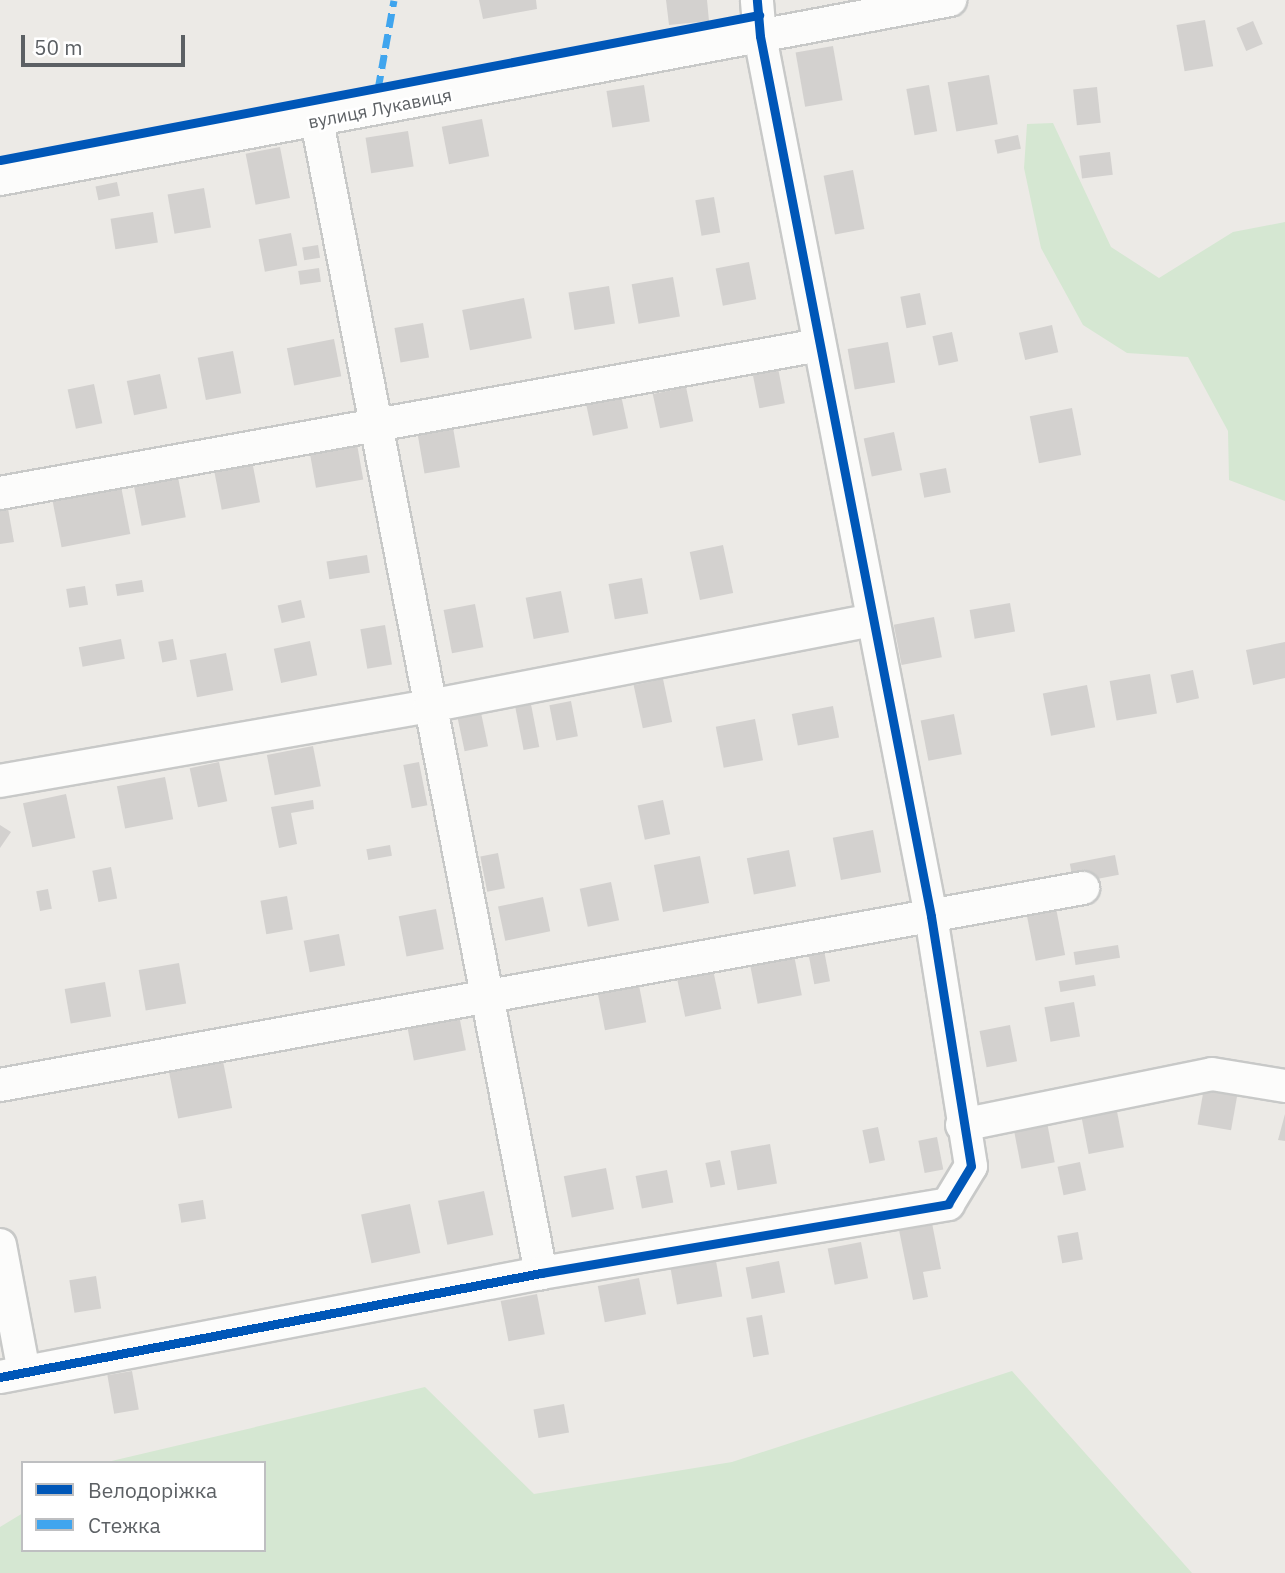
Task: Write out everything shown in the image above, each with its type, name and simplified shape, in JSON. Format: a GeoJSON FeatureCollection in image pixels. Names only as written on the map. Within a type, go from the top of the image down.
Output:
{"type":"FeatureCollection","features":[{"type":"Feature","properties":{"kind":"street"},"geometry":{"type":"LineString","coordinates":[[0,1245],[12,1374],[541,1273],[948,1204],[971,1166],[962,1125],[932,916],[819,345],[760,36],[757,0]]}},
{"type":"Feature","properties":{"kind":"street","name":"вулиця Лукавиця"},"geometry":{"type":"LineString","coordinates":[[0,178],[317,121],[950,0]]}},
{"type":"Feature","properties":{"kind":"street"},"geometry":{"type":"LineString","coordinates":[[317,121],[541,1273]]}},
{"type":"Feature","properties":{"kind":"street"},"geometry":{"type":"LineString","coordinates":[[0,493],[819,345]]}},
{"type":"Feature","properties":{"kind":"street"},"geometry":{"type":"LineString","coordinates":[[0,781],[430,706],[873,620]]}},
{"type":"Feature","properties":{"kind":"street"},"geometry":{"type":"LineString","coordinates":[[0,1084],[1083,888]]}},
{"type":"Feature","properties":{"kind":"street"},"geometry":{"type":"LineString","coordinates":[[962,1125],[1212,1074],[1285,1086]]}},
{"type":"Feature","properties":{"kind":"green space"},"geometry":{"type":"Polygon","coordinates":[[[1053,123],[1111,247],[1159,278],[1233,232],[1285,222],[1285,501],[1229,480],[1228,431],[1188,357],[1127,353],[1083,325],[1041,248],[1024,168],[1027,124],[1053,123]]]}},
{"type":"Feature","properties":{"kind":"green space"},"geometry":{"type":"Polygon","coordinates":[[[1012,1371],[1192,1573],[0,1573],[0,1527],[21,1514],[21,1552],[266,1552],[266,1461],[111,1461],[425,1387],[534,1494],[732,1462],[1012,1371]]]}},
{"type":"Feature","properties":{"kind":"building"},"geometry":{"type":"Polygon","coordinates":[[[479,0],[536,0],[537,9],[483,19],[479,0]]]}},
{"type":"Feature","properties":{"kind":"building"},"geometry":{"type":"Polygon","coordinates":[[[666,0],[707,0],[709,21],[669,25],[666,0]]]}},
{"type":"Feature","properties":{"kind":"building"},"geometry":{"type":"Polygon","coordinates":[[[1205,20],[1213,66],[1185,71],[1176,25],[1205,20]]]}},
{"type":"Feature","properties":{"kind":"building"},"geometry":{"type":"Polygon","coordinates":[[[1253,21],[1263,44],[1246,51],[1236,28],[1253,21]]]}},
{"type":"Feature","properties":{"kind":"building"},"geometry":{"type":"Polygon","coordinates":[[[833,46],[843,100],[805,107],[796,53],[833,46]]]}},
{"type":"Feature","properties":{"kind":"building"},"geometry":{"type":"Polygon","coordinates":[[[989,75],[998,124],[956,132],[948,82],[989,75]]]}},
{"type":"Feature","properties":{"kind":"building"},"geometry":{"type":"Polygon","coordinates":[[[644,85],[650,122],[612,127],[606,91],[644,85]]]}},
{"type":"Feature","properties":{"kind":"building"},"geometry":{"type":"Polygon","coordinates":[[[929,85],[937,131],[915,135],[906,89],[929,85]]]}},
{"type":"Feature","properties":{"kind":"building"},"geometry":{"type":"Polygon","coordinates":[[[1097,87],[1101,123],[1077,125],[1073,90],[1097,87]]]}},
{"type":"Feature","properties":{"kind":"building"},"geometry":{"type":"Polygon","coordinates":[[[482,119],[489,156],[449,164],[442,127],[482,119]]]}},
{"type":"Feature","properties":{"kind":"building"},"geometry":{"type":"Polygon","coordinates":[[[408,131],[414,167],[371,173],[366,138],[408,131]]]}},
{"type":"Feature","properties":{"kind":"building"},"geometry":{"type":"Polygon","coordinates":[[[1018,135],[1021,149],[997,154],[995,140],[1018,135]]]}},
{"type":"Feature","properties":{"kind":"building"},"geometry":{"type":"Polygon","coordinates":[[[280,147],[290,198],[256,205],[246,154],[280,147]]]}},
{"type":"Feature","properties":{"kind":"building"},"geometry":{"type":"Polygon","coordinates":[[[1110,152],[1113,175],[1082,179],[1079,156],[1110,152]]]}},
{"type":"Feature","properties":{"kind":"building"},"geometry":{"type":"Polygon","coordinates":[[[853,170],[864,229],[835,235],[824,176],[853,170]]]}},
{"type":"Feature","properties":{"kind":"building"},"geometry":{"type":"Polygon","coordinates":[[[117,182],[120,196],[98,200],[95,187],[117,182]]]}},
{"type":"Feature","properties":{"kind":"building"},"geometry":{"type":"Polygon","coordinates":[[[204,188],[211,227],[175,234],[168,194],[204,188]]]}},
{"type":"Feature","properties":{"kind":"building"},"geometry":{"type":"Polygon","coordinates":[[[714,197],[720,232],[702,236],[695,200],[714,197]]]}},
{"type":"Feature","properties":{"kind":"building"},"geometry":{"type":"Polygon","coordinates":[[[153,212],[158,243],[115,249],[111,219],[153,212]]]}},
{"type":"Feature","properties":{"kind":"building"},"geometry":{"type":"Polygon","coordinates":[[[291,233],[297,265],[265,272],[259,239],[291,233]]]}},
{"type":"Feature","properties":{"kind":"building"},"geometry":{"type":"Polygon","coordinates":[[[318,245],[320,258],[304,260],[302,248],[318,245]]]}},
{"type":"Feature","properties":{"kind":"building"},"geometry":{"type":"Polygon","coordinates":[[[749,262],[756,299],[723,306],[716,268],[749,262]]]}},
{"type":"Feature","properties":{"kind":"building"},"geometry":{"type":"Polygon","coordinates":[[[319,268],[321,282],[300,285],[298,271],[319,268]]]}},
{"type":"Feature","properties":{"kind":"building"},"geometry":{"type":"Polygon","coordinates":[[[673,277],[680,316],[639,324],[632,284],[673,277]]]}},
{"type":"Feature","properties":{"kind":"building"},"geometry":{"type":"Polygon","coordinates":[[[609,286],[615,324],[574,330],[569,292],[609,286]]]}},
{"type":"Feature","properties":{"kind":"building"},"geometry":{"type":"Polygon","coordinates":[[[920,293],[926,324],[906,328],[900,297],[920,293]]]}},
{"type":"Feature","properties":{"kind":"building"},"geometry":{"type":"Polygon","coordinates":[[[524,298],[532,338],[470,350],[462,310],[524,298]]]}},
{"type":"Feature","properties":{"kind":"building"},"geometry":{"type":"Polygon","coordinates":[[[423,323],[429,357],[401,363],[394,328],[423,323]]]}},
{"type":"Feature","properties":{"kind":"building"},"geometry":{"type":"Polygon","coordinates":[[[1052,325],[1058,352],[1025,360],[1019,333],[1052,325]]]}},
{"type":"Feature","properties":{"kind":"building"},"geometry":{"type":"Polygon","coordinates":[[[952,332],[958,361],[939,366],[932,336],[952,332]]]}},
{"type":"Feature","properties":{"kind":"building"},"geometry":{"type":"Polygon","coordinates":[[[334,339],[341,376],[294,385],[287,348],[334,339]]]}},
{"type":"Feature","properties":{"kind":"building"},"geometry":{"type":"Polygon","coordinates":[[[888,342],[895,382],[855,389],[848,349],[888,342]]]}},
{"type":"Feature","properties":{"kind":"building"},"geometry":{"type":"Polygon","coordinates":[[[233,351],[241,393],[206,400],[198,358],[233,351]]]}},
{"type":"Feature","properties":{"kind":"building"},"geometry":{"type":"Polygon","coordinates":[[[778,368],[785,403],[759,408],[752,373],[778,368]]]}},
{"type":"Feature","properties":{"kind":"building"},"geometry":{"type":"Polygon","coordinates":[[[160,374],[167,408],[134,415],[127,381],[160,374]]]}},
{"type":"Feature","properties":{"kind":"building"},"geometry":{"type":"Polygon","coordinates":[[[94,384],[102,423],[76,429],[68,390],[94,384]]]}},
{"type":"Feature","properties":{"kind":"building"},"geometry":{"type":"Polygon","coordinates":[[[686,387],[693,421],[660,428],[653,394],[686,387]]]}},
{"type":"Feature","properties":{"kind":"building"},"geometry":{"type":"Polygon","coordinates":[[[621,395],[628,428],[593,436],[586,402],[621,395]]]}},
{"type":"Feature","properties":{"kind":"building"},"geometry":{"type":"Polygon","coordinates":[[[1072,408],[1081,455],[1039,463],[1030,416],[1072,408]]]}},
{"type":"Feature","properties":{"kind":"building"},"geometry":{"type":"Polygon","coordinates":[[[452,422],[460,467],[425,474],[417,428],[452,422]]]}},
{"type":"Feature","properties":{"kind":"building"},"geometry":{"type":"Polygon","coordinates":[[[894,432],[902,470],[872,477],[864,438],[894,432]]]}},
{"type":"Feature","properties":{"kind":"building"},"geometry":{"type":"Polygon","coordinates":[[[357,444],[363,479],[316,488],[310,452],[357,444]]]}},
{"type":"Feature","properties":{"kind":"building"},"geometry":{"type":"Polygon","coordinates":[[[252,461],[260,502],[222,510],[214,468],[252,461]]]}},
{"type":"Feature","properties":{"kind":"building"},"geometry":{"type":"Polygon","coordinates":[[[946,468],[951,493],[924,498],[919,473],[946,468]]]}},
{"type":"Feature","properties":{"kind":"building"},"geometry":{"type":"Polygon","coordinates":[[[177,472],[186,517],[142,526],[133,481],[177,472]]]}},
{"type":"Feature","properties":{"kind":"building"},"geometry":{"type":"Polygon","coordinates":[[[120,481],[130,534],[62,547],[51,494],[120,481]]]}},
{"type":"Feature","properties":{"kind":"building"},"geometry":{"type":"Polygon","coordinates":[[[7,503],[14,542],[0,544],[0,505],[7,503]]]}},
{"type":"Feature","properties":{"kind":"building"},"geometry":{"type":"Polygon","coordinates":[[[723,545],[733,593],[700,600],[690,552],[723,545]]]}},
{"type":"Feature","properties":{"kind":"building"},"geometry":{"type":"Polygon","coordinates":[[[367,555],[370,573],[329,579],[327,561],[367,555]]]}},
{"type":"Feature","properties":{"kind":"building"},"geometry":{"type":"Polygon","coordinates":[[[642,578],[648,613],[615,619],[609,584],[642,578]]]}},
{"type":"Feature","properties":{"kind":"building"},"geometry":{"type":"Polygon","coordinates":[[[142,580],[144,592],[117,596],[115,584],[142,580]]]}},
{"type":"Feature","properties":{"kind":"building"},"geometry":{"type":"Polygon","coordinates":[[[85,586],[88,605],[69,608],[66,589],[85,586]]]}},
{"type":"Feature","properties":{"kind":"building"},"geometry":{"type":"Polygon","coordinates":[[[561,591],[569,632],[534,639],[526,598],[561,591]]]}},
{"type":"Feature","properties":{"kind":"building"},"geometry":{"type":"Polygon","coordinates":[[[301,600],[305,618],[282,623],[278,605],[301,600]]]}},
{"type":"Feature","properties":{"kind":"building"},"geometry":{"type":"Polygon","coordinates":[[[1010,603],[1015,632],[975,639],[970,610],[1010,603]]]}},
{"type":"Feature","properties":{"kind":"building"},"geometry":{"type":"Polygon","coordinates":[[[475,604],[483,647],[452,653],[444,610],[475,604]]]}},
{"type":"Feature","properties":{"kind":"building"},"geometry":{"type":"Polygon","coordinates":[[[934,617],[942,657],[902,665],[894,625],[934,617]]]}},
{"type":"Feature","properties":{"kind":"building"},"geometry":{"type":"Polygon","coordinates":[[[385,625],[392,664],[367,669],[360,629],[385,625]]]}},
{"type":"Feature","properties":{"kind":"building"},"geometry":{"type":"Polygon","coordinates":[[[121,639],[125,659],[83,667],[79,647],[121,639]]]}},
{"type":"Feature","properties":{"kind":"building"},"geometry":{"type":"Polygon","coordinates":[[[173,639],[177,660],[162,662],[158,642],[173,639]]]}},
{"type":"Feature","properties":{"kind":"building"},"geometry":{"type":"Polygon","coordinates":[[[310,641],[317,675],[281,683],[274,649],[310,641]]]}},
{"type":"Feature","properties":{"kind":"building"},"geometry":{"type":"Polygon","coordinates":[[[1285,642],[1285,678],[1253,685],[1246,650],[1285,642]]]}},
{"type":"Feature","properties":{"kind":"building"},"geometry":{"type":"Polygon","coordinates":[[[226,653],[233,690],[197,697],[190,660],[226,653]]]}},
{"type":"Feature","properties":{"kind":"building"},"geometry":{"type":"Polygon","coordinates":[[[1193,670],[1199,698],[1177,703],[1171,675],[1193,670]]]}},
{"type":"Feature","properties":{"kind":"building"},"geometry":{"type":"Polygon","coordinates":[[[1150,674],[1157,713],[1117,721],[1110,681],[1150,674]]]}},
{"type":"Feature","properties":{"kind":"building"},"geometry":{"type":"Polygon","coordinates":[[[663,679],[672,722],[643,728],[634,685],[663,679]]]}},
{"type":"Feature","properties":{"kind":"building"},"geometry":{"type":"Polygon","coordinates":[[[1087,685],[1095,727],[1051,736],[1043,694],[1087,685]]]}},
{"type":"Feature","properties":{"kind":"building"},"geometry":{"type":"Polygon","coordinates":[[[529,694],[539,747],[524,750],[513,697],[529,694]]]}},
{"type":"Feature","properties":{"kind":"building"},"geometry":{"type":"Polygon","coordinates":[[[571,701],[578,736],[556,741],[549,705],[571,701]]]}},
{"type":"Feature","properties":{"kind":"building"},"geometry":{"type":"Polygon","coordinates":[[[833,706],[839,737],[798,745],[792,714],[833,706]]]}},
{"type":"Feature","properties":{"kind":"building"},"geometry":{"type":"Polygon","coordinates":[[[480,708],[488,746],[465,751],[457,713],[480,708]]]}},
{"type":"Feature","properties":{"kind":"building"},"geometry":{"type":"Polygon","coordinates":[[[954,714],[962,754],[928,761],[921,720],[954,714]]]}},
{"type":"Feature","properties":{"kind":"building"},"geometry":{"type":"Polygon","coordinates":[[[755,719],[763,760],[724,768],[716,727],[755,719]]]}},
{"type":"Feature","properties":{"kind":"building"},"geometry":{"type":"Polygon","coordinates":[[[313,746],[321,786],[275,795],[267,755],[313,746]]]}},
{"type":"Feature","properties":{"kind":"building"},"geometry":{"type":"Polygon","coordinates":[[[219,762],[227,801],[198,807],[190,768],[219,762]]]}},
{"type":"Feature","properties":{"kind":"building"},"geometry":{"type":"Polygon","coordinates":[[[419,762],[427,805],[412,808],[403,765],[419,762]]]}},
{"type":"Feature","properties":{"kind":"building"},"geometry":{"type":"Polygon","coordinates":[[[165,777],[173,819],[125,829],[117,786],[165,777]]]}},
{"type":"Feature","properties":{"kind":"building"},"geometry":{"type":"Polygon","coordinates":[[[66,794],[75,838],[32,847],[23,803],[66,794]]]}},
{"type":"Feature","properties":{"kind":"building"},"geometry":{"type":"Polygon","coordinates":[[[313,800],[314,809],[291,813],[297,844],[279,848],[271,807],[313,800]]]}},
{"type":"Feature","properties":{"kind":"building"},"geometry":{"type":"Polygon","coordinates":[[[663,800],[670,834],[645,840],[638,805],[663,800]]]}},
{"type":"Feature","properties":{"kind":"building"},"geometry":{"type":"Polygon","coordinates":[[[0,825],[11,832],[0,848],[0,825]]]}},
{"type":"Feature","properties":{"kind":"building"},"geometry":{"type":"Polygon","coordinates":[[[873,830],[881,872],[841,880],[833,838],[873,830]]]}},
{"type":"Feature","properties":{"kind":"building"},"geometry":{"type":"Polygon","coordinates":[[[390,845],[392,856],[368,860],[366,849],[390,845]]]}},
{"type":"Feature","properties":{"kind":"building"},"geometry":{"type":"Polygon","coordinates":[[[789,850],[796,886],[754,895],[747,858],[789,850]]]}},
{"type":"Feature","properties":{"kind":"building"},"geometry":{"type":"Polygon","coordinates":[[[498,853],[505,888],[487,892],[480,856],[498,853]]]}},
{"type":"Feature","properties":{"kind":"building"},"geometry":{"type":"Polygon","coordinates":[[[1115,855],[1119,875],[1074,883],[1070,864],[1115,855]]]}},
{"type":"Feature","properties":{"kind":"building"},"geometry":{"type":"Polygon","coordinates":[[[700,856],[709,903],[663,912],[654,865],[700,856]]]}},
{"type":"Feature","properties":{"kind":"building"},"geometry":{"type":"Polygon","coordinates":[[[111,867],[117,898],[98,902],[92,871],[111,867]]]}},
{"type":"Feature","properties":{"kind":"building"},"geometry":{"type":"Polygon","coordinates":[[[611,882],[619,920],[588,927],[580,889],[611,882]]]}},
{"type":"Feature","properties":{"kind":"building"},"geometry":{"type":"Polygon","coordinates":[[[48,889],[52,909],[40,911],[36,891],[48,889]]]}},
{"type":"Feature","properties":{"kind":"building"},"geometry":{"type":"Polygon","coordinates":[[[287,896],[293,929],[266,934],[260,901],[287,896]]]}},
{"type":"Feature","properties":{"kind":"building"},"geometry":{"type":"Polygon","coordinates":[[[543,897],[550,931],[505,941],[498,907],[543,897]]]}},
{"type":"Feature","properties":{"kind":"building"},"geometry":{"type":"Polygon","coordinates":[[[1056,908],[1065,955],[1036,961],[1027,914],[1056,908]]]}},
{"type":"Feature","properties":{"kind":"building"},"geometry":{"type":"Polygon","coordinates":[[[436,909],[444,949],[407,956],[399,916],[436,909]]]}},
{"type":"Feature","properties":{"kind":"building"},"geometry":{"type":"Polygon","coordinates":[[[339,934],[345,965],[310,972],[304,941],[339,934]]]}},
{"type":"Feature","properties":{"kind":"building"},"geometry":{"type":"Polygon","coordinates":[[[822,940],[830,981],[814,984],[806,943],[822,940]]]}},
{"type":"Feature","properties":{"kind":"building"},"geometry":{"type":"Polygon","coordinates":[[[1118,945],[1120,958],[1076,965],[1074,952],[1118,945]]]}},
{"type":"Feature","properties":{"kind":"building"},"geometry":{"type":"Polygon","coordinates":[[[794,955],[802,995],[758,1004],[750,964],[794,955]]]}},
{"type":"Feature","properties":{"kind":"building"},"geometry":{"type":"Polygon","coordinates":[[[179,963],[186,1003],[146,1010],[139,970],[179,963]]]}},
{"type":"Feature","properties":{"kind":"building"},"geometry":{"type":"Polygon","coordinates":[[[712,965],[721,1009],[685,1017],[676,973],[712,965]]]}},
{"type":"Feature","properties":{"kind":"building"},"geometry":{"type":"Polygon","coordinates":[[[1094,975],[1096,986],[1060,992],[1059,981],[1094,975]]]}},
{"type":"Feature","properties":{"kind":"building"},"geometry":{"type":"Polygon","coordinates":[[[638,980],[646,1022],[605,1030],[597,988],[638,980]]]}},
{"type":"Feature","properties":{"kind":"building"},"geometry":{"type":"Polygon","coordinates":[[[105,982],[111,1016],[71,1024],[65,989],[105,982]]]}},
{"type":"Feature","properties":{"kind":"building"},"geometry":{"type":"Polygon","coordinates":[[[1074,1002],[1080,1036],[1051,1042],[1044,1007],[1074,1002]]]}},
{"type":"Feature","properties":{"kind":"building"},"geometry":{"type":"Polygon","coordinates":[[[459,1015],[466,1050],[414,1060],[407,1025],[459,1015]]]}},
{"type":"Feature","properties":{"kind":"building"},"geometry":{"type":"Polygon","coordinates":[[[1010,1025],[1017,1061],[987,1067],[980,1031],[1010,1025]]]}},
{"type":"Feature","properties":{"kind":"building"},"geometry":{"type":"Polygon","coordinates":[[[223,1061],[232,1108],[178,1119],[169,1071],[223,1061]]]}},
{"type":"Feature","properties":{"kind":"building"},"geometry":{"type":"Polygon","coordinates":[[[1204,1088],[1237,1094],[1231,1130],[1198,1124],[1204,1088]]]}},
{"type":"Feature","properties":{"kind":"building"},"geometry":{"type":"Polygon","coordinates":[[[1115,1101],[1124,1147],[1089,1154],[1080,1108],[1115,1101]]]}},
{"type":"Feature","properties":{"kind":"building"},"geometry":{"type":"Polygon","coordinates":[[[1285,1114],[1285,1141],[1278,1140],[1285,1114]]]}},
{"type":"Feature","properties":{"kind":"building"},"geometry":{"type":"Polygon","coordinates":[[[1046,1117],[1055,1162],[1021,1169],[1013,1123],[1046,1117]]]}},
{"type":"Feature","properties":{"kind":"building"},"geometry":{"type":"Polygon","coordinates":[[[878,1127],[885,1160],[869,1164],[862,1130],[878,1127]]]}},
{"type":"Feature","properties":{"kind":"building"},"geometry":{"type":"Polygon","coordinates":[[[937,1137],[943,1169],[925,1173],[918,1141],[937,1137]]]}},
{"type":"Feature","properties":{"kind":"building"},"geometry":{"type":"Polygon","coordinates":[[[770,1144],[777,1183],[738,1190],[731,1151],[770,1144]]]}},
{"type":"Feature","properties":{"kind":"building"},"geometry":{"type":"Polygon","coordinates":[[[720,1160],[725,1184],[711,1188],[705,1163],[720,1160]]]}},
{"type":"Feature","properties":{"kind":"building"},"geometry":{"type":"Polygon","coordinates":[[[1080,1162],[1086,1190],[1064,1195],[1058,1167],[1080,1162]]]}},
{"type":"Feature","properties":{"kind":"building"},"geometry":{"type":"Polygon","coordinates":[[[606,1168],[614,1209],[572,1217],[564,1176],[606,1168]]]}},
{"type":"Feature","properties":{"kind":"building"},"geometry":{"type":"Polygon","coordinates":[[[667,1170],[673,1202],[642,1208],[636,1176],[667,1170]]]}},
{"type":"Feature","properties":{"kind":"building"},"geometry":{"type":"Polygon","coordinates":[[[484,1191],[493,1235],[447,1245],[438,1201],[484,1191]]]}},
{"type":"Feature","properties":{"kind":"building"},"geometry":{"type":"Polygon","coordinates":[[[203,1200],[206,1219],[181,1223],[178,1204],[203,1200]]]}},
{"type":"Feature","properties":{"kind":"building"},"geometry":{"type":"Polygon","coordinates":[[[410,1204],[420,1253],[371,1263],[361,1214],[410,1204]]]}},
{"type":"Feature","properties":{"kind":"building"},"geometry":{"type":"Polygon","coordinates":[[[932,1223],[941,1269],[923,1272],[928,1297],[913,1300],[899,1230],[932,1223]]]}},
{"type":"Feature","properties":{"kind":"building"},"geometry":{"type":"Polygon","coordinates":[[[1078,1232],[1083,1260],[1062,1263],[1057,1236],[1078,1232]]]}},
{"type":"Feature","properties":{"kind":"building"},"geometry":{"type":"Polygon","coordinates":[[[861,1242],[868,1278],[835,1285],[828,1248],[861,1242]]]}},
{"type":"Feature","properties":{"kind":"building"},"geometry":{"type":"Polygon","coordinates":[[[716,1261],[722,1296],[677,1304],[671,1269],[716,1261]]]}},
{"type":"Feature","properties":{"kind":"building"},"geometry":{"type":"Polygon","coordinates":[[[779,1261],[785,1292],[752,1299],[746,1267],[779,1261]]]}},
{"type":"Feature","properties":{"kind":"building"},"geometry":{"type":"Polygon","coordinates":[[[96,1276],[101,1309],[74,1313],[69,1280],[96,1276]]]}},
{"type":"Feature","properties":{"kind":"building"},"geometry":{"type":"Polygon","coordinates":[[[639,1278],[646,1314],[605,1322],[598,1286],[639,1278]]]}},
{"type":"Feature","properties":{"kind":"building"},"geometry":{"type":"Polygon","coordinates":[[[537,1294],[545,1334],[509,1341],[501,1301],[537,1294]]]}},
{"type":"Feature","properties":{"kind":"building"},"geometry":{"type":"Polygon","coordinates":[[[762,1315],[769,1354],[753,1357],[746,1318],[762,1315]]]}},
{"type":"Feature","properties":{"kind":"building"},"geometry":{"type":"Polygon","coordinates":[[[132,1371],[139,1409],[114,1414],[107,1375],[132,1371]]]}},
{"type":"Feature","properties":{"kind":"building"},"geometry":{"type":"Polygon","coordinates":[[[564,1404],[569,1433],[539,1438],[533,1409],[564,1404]]]}},
{"type":"Feature","properties":{"kind":"marked path"},"geometry":{"type":"LineString","coordinates":[[378,89],[394,0]]}},
{"type":"Feature","properties":{"kind":"cycle path"},"geometry":{"type":"LineString","coordinates":[[0,1377],[541,1273],[948,1204],[971,1166],[931,916],[760,36],[757,0]]}},
{"type":"Feature","properties":{"kind":"cycle path"},"geometry":{"type":"LineString","coordinates":[[0,160],[759,15]]}}]}
